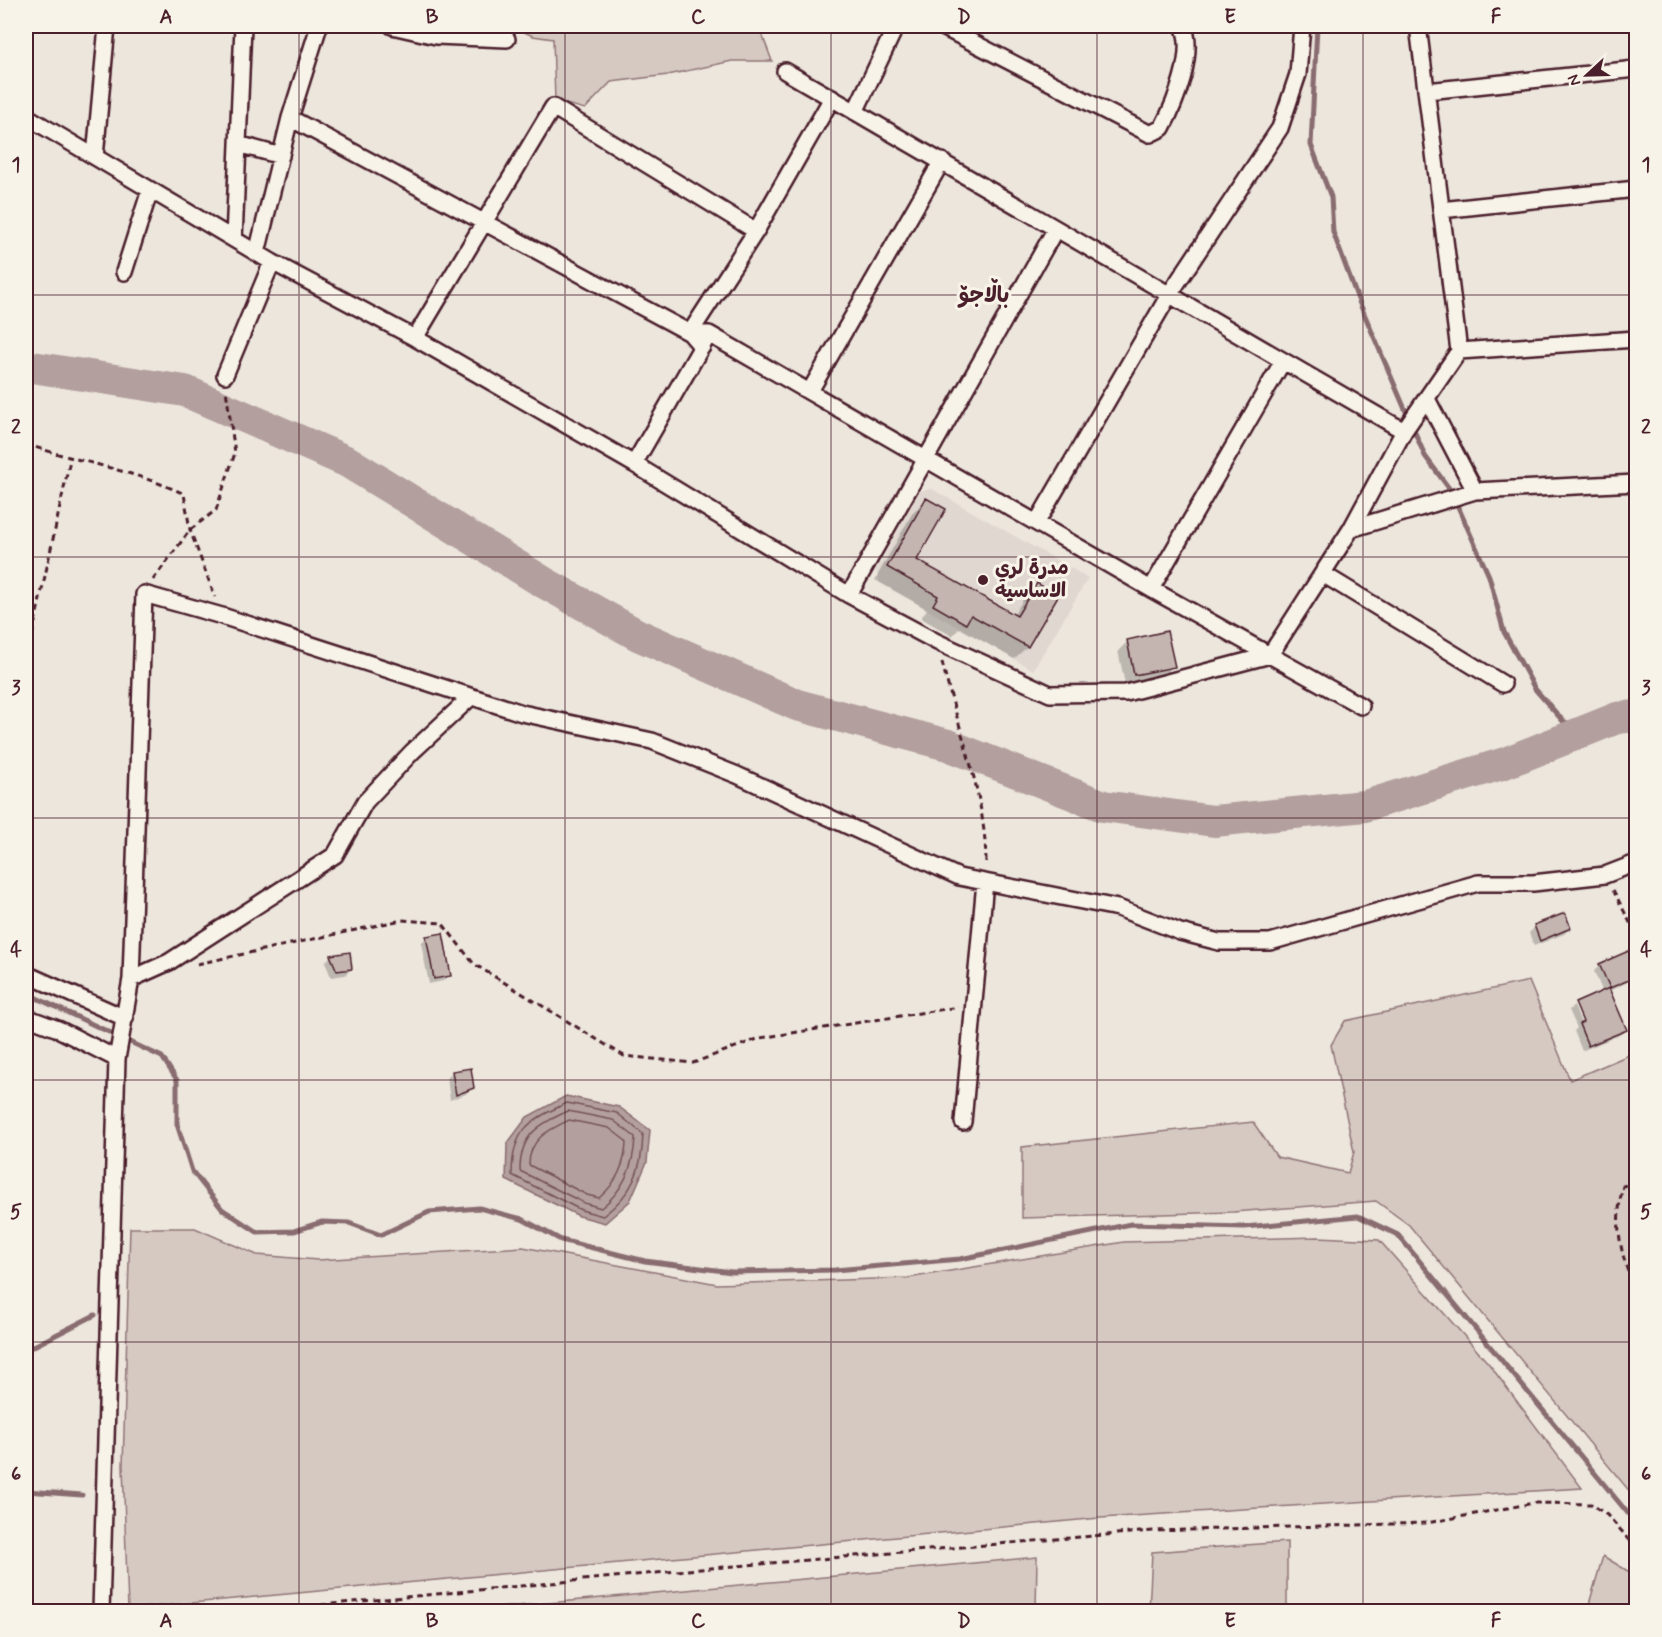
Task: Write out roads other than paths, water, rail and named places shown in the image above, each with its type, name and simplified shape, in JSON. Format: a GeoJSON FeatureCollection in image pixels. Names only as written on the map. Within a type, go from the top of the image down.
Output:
{"type":"FeatureCollection","features":[{"type":"Feature","properties":{"kind":"street"},"geometry":{"type":"LineString","coordinates":[[95,157],[107,26]]}},
{"type":"Feature","properties":{"kind":"street"},"geometry":{"type":"LineString","coordinates":[[234,239],[243,26]]}},
{"type":"Feature","properties":{"kind":"street"},"geometry":{"type":"LineString","coordinates":[[257,254],[290,118],[319,26]]}},
{"type":"Feature","properties":{"kind":"street"},"geometry":{"type":"LineString","coordinates":[[392,26],[436,36],[507,39]]}},
{"type":"Feature","properties":{"kind":"street"},"geometry":{"type":"LineString","coordinates":[[855,112],[896,26]]}},
{"type":"Feature","properties":{"kind":"street"},"geometry":{"type":"LineString","coordinates":[[941,26],[1150,134],[1162,128],[1179,89],[1187,42],[1183,26]]}},
{"type":"Feature","properties":{"kind":"street"},"geometry":{"type":"LineString","coordinates":[[1037,522],[1169,295],[1280,128],[1298,74],[1302,26]]}},
{"type":"Feature","properties":{"kind":"street"},"geometry":{"type":"LineString","coordinates":[[26,116],[257,254],[415,338],[634,464],[849,594],[937,642],[1050,694],[1126,693],[1270,655],[1351,529],[1404,431],[1459,351],[1418,26]]}},
{"type":"Feature","properties":{"kind":"street"},"geometry":{"type":"LineString","coordinates":[[1427,91],[1636,69]]}},
{"type":"Feature","properties":{"kind":"street"},"geometry":{"type":"LineString","coordinates":[[785,71],[1404,431]]}},
{"type":"Feature","properties":{"kind":"street"},"geometry":{"type":"LineString","coordinates":[[690,333],[756,231],[832,99]]}},
{"type":"Feature","properties":{"kind":"street"},"geometry":{"type":"LineString","coordinates":[[415,338],[553,107],[756,231]]}},
{"type":"Feature","properties":{"kind":"street"},"geometry":{"type":"LineString","coordinates":[[290,118],[486,221],[705,341],[810,391],[1361,706]]}},
{"type":"Feature","properties":{"kind":"street"},"geometry":{"type":"LineString","coordinates":[[238,144],[280,156]]}},
{"type":"Feature","properties":{"kind":"street"},"geometry":{"type":"LineString","coordinates":[[810,391],[942,161]]}},
{"type":"Feature","properties":{"kind":"street"},"geometry":{"type":"LineString","coordinates":[[1441,210],[1636,189]]}},
{"type":"Feature","properties":{"kind":"street"},"geometry":{"type":"LineString","coordinates":[[124,272],[150,190]]}},
{"type":"Feature","properties":{"kind":"street"},"geometry":{"type":"LineString","coordinates":[[849,594],[1055,230]]}},
{"type":"Feature","properties":{"kind":"street"},"geometry":{"type":"LineString","coordinates":[[225,375],[272,262]]}},
{"type":"Feature","properties":{"kind":"street"},"geometry":{"type":"LineString","coordinates":[[1459,351],[1636,339]]}},
{"type":"Feature","properties":{"kind":"street"},"geometry":{"type":"LineString","coordinates":[[634,464],[705,341]]}},
{"type":"Feature","properties":{"kind":"street"},"geometry":{"type":"LineString","coordinates":[[1151,588],[1283,361]]}},
{"type":"Feature","properties":{"kind":"street"},"geometry":{"type":"LineString","coordinates":[[1427,399],[1474,491]]}},
{"type":"Feature","properties":{"kind":"street"},"geometry":{"type":"LineString","coordinates":[[1351,529],[1474,491],[1636,483]]}},
{"type":"Feature","properties":{"kind":"street"},"geometry":{"type":"LineString","coordinates":[[1323,574],[1503,684]]}},
{"type":"Feature","properties":{"kind":"street"},"geometry":{"type":"LineString","coordinates":[[101,1611],[118,1054],[131,979],[144,594],[222,616],[522,713],[652,741],[737,775],[959,877],[1118,908],[1180,932],[1219,942],[1270,942],[1478,883],[1533,883],[1605,875],[1636,863]]}},
{"type":"Feature","properties":{"kind":"street"},"geometry":{"type":"LineString","coordinates":[[131,979],[169,962],[335,855],[365,802],[412,752],[471,697]]}},
{"type":"Feature","properties":{"kind":"street"},"geometry":{"type":"LineString","coordinates":[[963,1122],[986,882]]}},
{"type":"Feature","properties":{"kind":"street"},"geometry":{"type":"LineString","coordinates":[[26,974],[124,1023]]}},
{"type":"Feature","properties":{"kind":"street"},"geometry":{"type":"LineString","coordinates":[[26,1017],[118,1054]]}},
{"type":"Feature","properties":{"kind":"water"},"geometry":{"type":"Polygon","coordinates":[[[566,1096],[619,1107],[650,1130],[647,1162],[630,1201],[605,1223],[579,1216],[506,1180],[507,1144],[527,1117],[566,1096]]]}},
{"type":"Feature","properties":{"kind":"waterway"},"geometry":{"type":"LineString","coordinates":[[1317,26],[1311,145],[1331,197],[1333,232],[1357,297],[1425,456],[1451,491],[1489,576],[1504,632],[1535,689],[1563,721],[1585,731]]}},
{"type":"Feature","properties":{"kind":"waterway"},"geometry":{"type":"LineString","coordinates":[[26,366],[185,391],[348,462],[543,582],[638,635],[797,705],[948,745],[1103,806],[1214,821],[1365,806],[1505,763],[1617,718],[1636,716]]}},
{"type":"Feature","properties":{"kind":"waterway"},"geometry":{"type":"LineString","coordinates":[[26,993],[162,1057],[177,1080],[177,1124],[192,1171],[222,1209],[257,1232],[294,1231],[322,1222],[349,1223],[381,1235],[429,1212],[479,1208],[522,1219],[561,1240],[645,1261],[732,1272],[835,1270],[960,1259],[1131,1224],[1245,1227],[1358,1216],[1398,1235],[1636,1523]]}},
{"type":"Feature","properties":{"kind":"waterway"},"geometry":{"type":"LineString","coordinates":[[26,1350],[95,1315]]}},
{"type":"Feature","properties":{"kind":"waterway"},"geometry":{"type":"LineString","coordinates":[[26,1491],[82,1495]]}},
{"type":"Feature","properties":{"kind":"place","name":"مدرة لري الاساسیه"},"geometry":{"type":"Point","coordinates":[983,580]}},
{"type":"Feature","properties":{"kind":"district","name":"باڵاجۆ"},"geometry":{"type":"Point","coordinates":[984,296]}}]}
